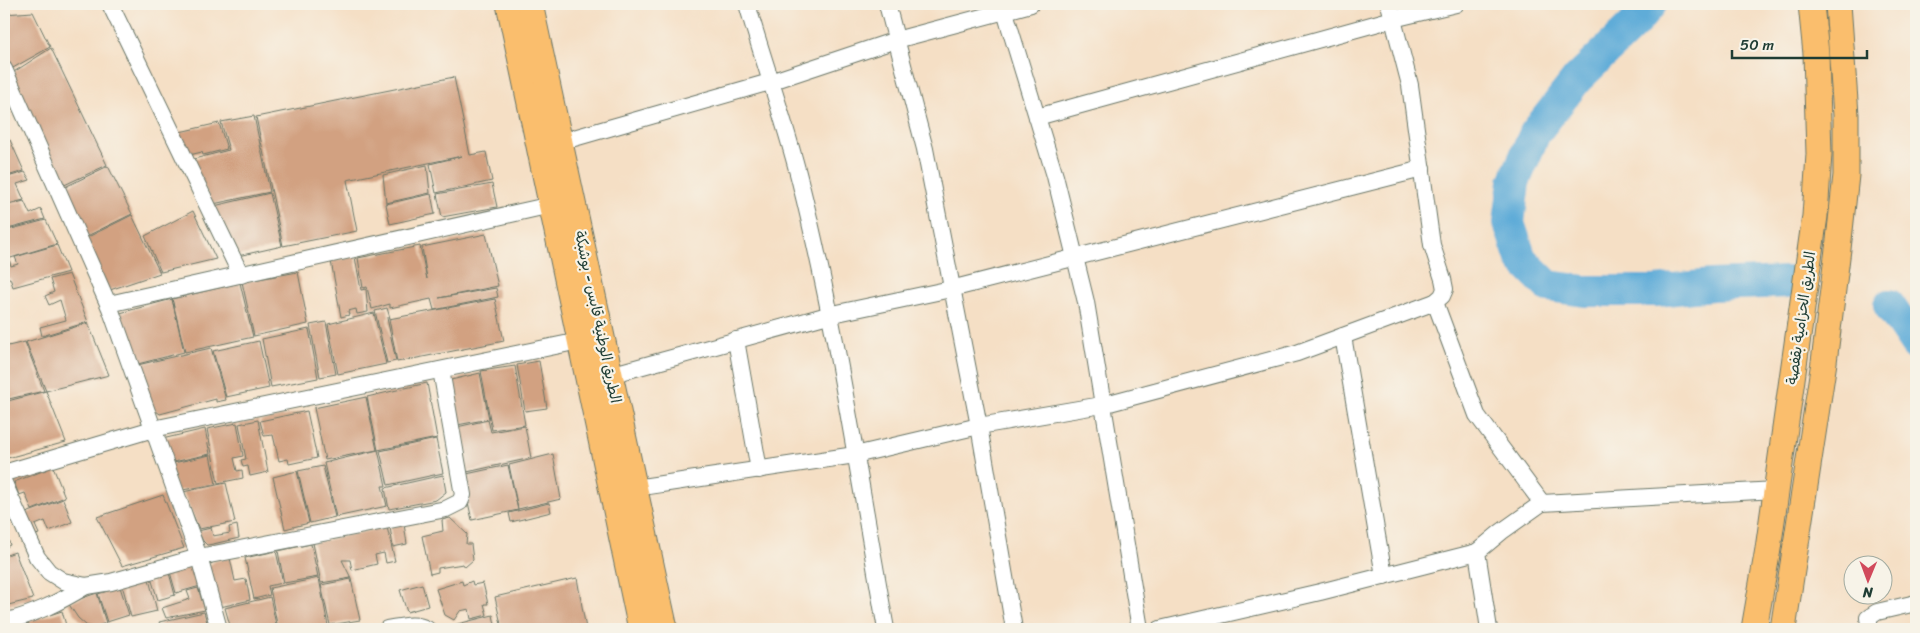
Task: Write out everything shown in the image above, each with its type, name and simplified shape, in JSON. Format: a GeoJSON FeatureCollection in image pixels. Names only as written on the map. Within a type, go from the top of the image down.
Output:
{"type":"FeatureCollection","features":[{"type":"Feature","properties":{"kind":"main road","name":"الطريق الوطنية قابس - بوشبكة"},"geometry":{"type":"LineString","coordinates":[[509,4],[551,205],[591,338],[610,375],[665,629]]}},
{"type":"Feature","properties":{"kind":"main road","name":"الطريق الوطنية قابس - بوشبكة"},"geometry":{"type":"LineString","coordinates":[[530,4],[560,142],[591,338],[641,629]]}},
{"type":"Feature","properties":{"kind":"main road","name":"الطريق الحزامية بقفصة"},"geometry":{"type":"LineString","coordinates":[[1754,629],[1815,216],[1819,154],[1816,54],[1812,4]]}},
{"type":"Feature","properties":{"kind":"main road","name":"الطريق الحزامية بقفصة"},"geometry":{"type":"LineString","coordinates":[[1783,629],[1824,362],[1846,175],[1846,115],[1838,4]]}},
{"type":"Feature","properties":{"kind":"street"},"geometry":{"type":"LineString","coordinates":[[110,4],[241,275]]}},
{"type":"Feature","properties":{"kind":"street"},"geometry":{"type":"LineString","coordinates":[[747,4],[800,182],[846,400],[886,629]]}},
{"type":"Feature","properties":{"kind":"street"},"geometry":{"type":"LineString","coordinates":[[887,4],[925,149],[979,426],[1014,629]]}},
{"type":"Feature","properties":{"kind":"street"},"geometry":{"type":"LineString","coordinates":[[560,142],[770,82],[896,40],[1031,4]]}},
{"type":"Feature","properties":{"kind":"street"},"geometry":{"type":"LineString","coordinates":[[1037,117],[1391,11],[1456,4]]}},
{"type":"Feature","properties":{"kind":"street"},"geometry":{"type":"LineString","coordinates":[[635,488],[855,456],[979,426],[1102,405],[1266,362],[1344,336],[1435,302],[1442,296],[1444,279],[1432,245],[1410,85],[1391,11]]}},
{"type":"Feature","properties":{"kind":"street"},"geometry":{"type":"LineString","coordinates":[[1005,12],[1037,117],[1076,257],[1086,302],[1140,629]]}},
{"type":"Feature","properties":{"kind":"street"},"geometry":{"type":"LineString","coordinates":[[4,68],[109,304],[199,557],[219,629]]}},
{"type":"Feature","properties":{"kind":"street"},"geometry":{"type":"LineString","coordinates":[[610,375],[828,314],[951,289],[1422,169]]}},
{"type":"Feature","properties":{"kind":"street"},"geometry":{"type":"LineString","coordinates":[[109,304],[551,205]]}},
{"type":"Feature","properties":{"kind":"street"},"geometry":{"type":"LineString","coordinates":[[1435,302],[1477,415],[1542,503]]}},
{"type":"Feature","properties":{"kind":"street"},"geometry":{"type":"LineString","coordinates":[[1344,336],[1384,576]]}},
{"type":"Feature","properties":{"kind":"street"},"geometry":{"type":"LineString","coordinates":[[4,473],[153,429],[591,338]]}},
{"type":"Feature","properties":{"kind":"street"},"geometry":{"type":"LineString","coordinates":[[736,340],[759,470]]}},
{"type":"Feature","properties":{"kind":"street"},"geometry":{"type":"LineString","coordinates":[[4,483],[37,557],[49,572],[62,581],[86,586],[111,582],[199,557],[446,509],[460,502],[463,495],[441,370]]}},
{"type":"Feature","properties":{"kind":"street"},"geometry":{"type":"LineString","coordinates":[[1160,629],[1477,552],[1501,532],[1542,503],[1776,490]]}},
{"type":"Feature","properties":{"kind":"street"},"geometry":{"type":"LineString","coordinates":[[1477,552],[1489,629]]}},
{"type":"Feature","properties":{"kind":"street"},"geometry":{"type":"LineString","coordinates":[[4,622],[33,614],[61,601],[86,586]]}},
{"type":"Feature","properties":{"kind":"street"},"geometry":{"type":"LineString","coordinates":[[1870,629],[1868,618],[1878,612],[1916,602]]}},
{"type":"Feature","properties":{"kind":"street"},"geometry":{"type":"LineString","coordinates":[[388,629],[411,625],[422,626],[427,629]]}},
{"type":"Feature","properties":{"kind":"building"},"geometry":{"type":"Polygon","coordinates":[[[33,12],[50,47],[4,73],[4,14],[33,12]]]}},
{"type":"Feature","properties":{"kind":"building"},"geometry":{"type":"Polygon","coordinates":[[[51,48],[107,165],[58,188],[6,77],[51,48]]]}},
{"type":"Feature","properties":{"kind":"building"},"geometry":{"type":"Polygon","coordinates":[[[454,77],[470,155],[486,152],[492,181],[436,193],[430,164],[462,156],[347,180],[357,231],[283,246],[256,117],[454,77]]]}},
{"type":"Feature","properties":{"kind":"building"},"geometry":{"type":"Polygon","coordinates":[[[254,116],[270,192],[213,204],[190,160],[229,150],[221,122],[254,116]]]}},
{"type":"Feature","properties":{"kind":"building"},"geometry":{"type":"Polygon","coordinates":[[[219,123],[227,149],[203,155],[202,152],[181,157],[171,134],[219,123]]]}},
{"type":"Feature","properties":{"kind":"building"},"geometry":{"type":"Polygon","coordinates":[[[10,140],[24,171],[4,177],[4,142],[10,140]]]}},
{"type":"Feature","properties":{"kind":"building"},"geometry":{"type":"Polygon","coordinates":[[[427,165],[430,193],[386,203],[383,175],[427,165]]]}},
{"type":"Feature","properties":{"kind":"building"},"geometry":{"type":"Polygon","coordinates":[[[108,166],[132,214],[81,239],[59,190],[108,166]]]}},
{"type":"Feature","properties":{"kind":"building"},"geometry":{"type":"Polygon","coordinates":[[[25,172],[30,180],[17,184],[24,200],[4,205],[4,178],[25,172]]]}},
{"type":"Feature","properties":{"kind":"building"},"geometry":{"type":"Polygon","coordinates":[[[492,184],[497,207],[442,217],[437,194],[492,184]]]}},
{"type":"Feature","properties":{"kind":"building"},"geometry":{"type":"Polygon","coordinates":[[[270,193],[282,246],[238,256],[214,206],[270,193]]]}},
{"type":"Feature","properties":{"kind":"building"},"geometry":{"type":"Polygon","coordinates":[[[431,194],[435,214],[390,224],[386,204],[431,194]]]}},
{"type":"Feature","properties":{"kind":"building"},"geometry":{"type":"Polygon","coordinates":[[[24,201],[30,214],[41,209],[45,219],[4,230],[4,206],[24,201]]]}},
{"type":"Feature","properties":{"kind":"building"},"geometry":{"type":"Polygon","coordinates":[[[193,211],[216,259],[161,272],[145,236],[193,211]]]}},
{"type":"Feature","properties":{"kind":"building"},"geometry":{"type":"Polygon","coordinates":[[[132,215],[160,273],[107,291],[84,239],[132,215]]]}},
{"type":"Feature","properties":{"kind":"building"},"geometry":{"type":"Polygon","coordinates":[[[46,220],[57,244],[4,260],[4,231],[46,220]]]}},
{"type":"Feature","properties":{"kind":"building"},"geometry":{"type":"Polygon","coordinates":[[[486,234],[498,286],[439,298],[496,288],[498,297],[434,310],[431,299],[390,308],[390,304],[372,309],[367,287],[363,288],[358,258],[420,246],[427,279],[422,247],[486,234]]]}},
{"type":"Feature","properties":{"kind":"building"},"geometry":{"type":"Polygon","coordinates":[[[57,245],[68,272],[13,287],[10,278],[4,279],[4,261],[9,259],[11,266],[18,264],[15,257],[57,245]]]}},
{"type":"Feature","properties":{"kind":"building"},"geometry":{"type":"Polygon","coordinates":[[[355,257],[361,290],[366,289],[368,312],[357,314],[356,309],[348,311],[349,315],[341,317],[331,261],[355,257]]]}},
{"type":"Feature","properties":{"kind":"building"},"geometry":{"type":"Polygon","coordinates":[[[298,272],[308,324],[254,336],[242,282],[298,272]]]}},
{"type":"Feature","properties":{"kind":"building"},"geometry":{"type":"Polygon","coordinates":[[[69,274],[88,322],[42,336],[40,327],[66,320],[60,300],[49,305],[45,296],[54,292],[50,279],[69,274]]]}},
{"type":"Feature","properties":{"kind":"building"},"geometry":{"type":"Polygon","coordinates":[[[240,283],[253,337],[185,352],[172,299],[240,283]]]}},
{"type":"Feature","properties":{"kind":"building"},"geometry":{"type":"Polygon","coordinates":[[[172,299],[184,352],[134,365],[120,313],[172,299]]]}},
{"type":"Feature","properties":{"kind":"building"},"geometry":{"type":"Polygon","coordinates":[[[495,299],[504,341],[397,362],[389,319],[495,299]]]}},
{"type":"Feature","properties":{"kind":"building"},"geometry":{"type":"Polygon","coordinates":[[[387,308],[390,318],[387,318],[396,361],[387,363],[375,311],[387,308]]]}},
{"type":"Feature","properties":{"kind":"building"},"geometry":{"type":"Polygon","coordinates":[[[374,313],[386,364],[338,374],[328,324],[374,313]]]}},
{"type":"Feature","properties":{"kind":"building"},"geometry":{"type":"Polygon","coordinates":[[[326,322],[336,374],[320,377],[310,325],[326,322]]]}},
{"type":"Feature","properties":{"kind":"building"},"geometry":{"type":"Polygon","coordinates":[[[88,323],[109,375],[46,391],[26,342],[88,323]]]}},
{"type":"Feature","properties":{"kind":"building"},"geometry":{"type":"Polygon","coordinates":[[[309,329],[318,378],[271,387],[262,339],[309,329]]]}},
{"type":"Feature","properties":{"kind":"building"},"geometry":{"type":"Polygon","coordinates":[[[259,341],[269,388],[226,397],[213,351],[259,341]]]}},
{"type":"Feature","properties":{"kind":"building"},"geometry":{"type":"Polygon","coordinates":[[[25,342],[44,391],[4,400],[4,347],[25,342]]]}},
{"type":"Feature","properties":{"kind":"building"},"geometry":{"type":"Polygon","coordinates":[[[211,348],[226,400],[216,402],[216,399],[160,414],[147,404],[133,366],[211,348]]]}},
{"type":"Feature","properties":{"kind":"building"},"geometry":{"type":"Polygon","coordinates":[[[539,361],[547,408],[525,411],[517,365],[539,361]]]}},
{"type":"Feature","properties":{"kind":"building"},"geometry":{"type":"Polygon","coordinates":[[[515,366],[525,425],[492,430],[481,371],[515,366]]]}},
{"type":"Feature","properties":{"kind":"building"},"geometry":{"type":"Polygon","coordinates":[[[480,373],[489,419],[457,425],[447,381],[480,373]]]}},
{"type":"Feature","properties":{"kind":"building"},"geometry":{"type":"Polygon","coordinates":[[[427,383],[437,438],[378,450],[367,397],[427,383]]]}},
{"type":"Feature","properties":{"kind":"building"},"geometry":{"type":"Polygon","coordinates":[[[46,391],[66,442],[4,459],[4,402],[46,391]]]}},
{"type":"Feature","properties":{"kind":"building"},"geometry":{"type":"Polygon","coordinates":[[[366,397],[377,450],[325,460],[314,408],[366,397]]]}},
{"type":"Feature","properties":{"kind":"building"},"geometry":{"type":"Polygon","coordinates":[[[307,411],[317,458],[289,464],[288,459],[279,461],[273,435],[264,436],[260,421],[307,411]]]}},
{"type":"Feature","properties":{"kind":"building"},"geometry":{"type":"Polygon","coordinates":[[[258,420],[268,472],[250,476],[248,466],[243,467],[241,460],[246,459],[239,424],[258,420]]]}},
{"type":"Feature","properties":{"kind":"building"},"geometry":{"type":"Polygon","coordinates":[[[488,420],[491,432],[525,426],[531,458],[467,472],[457,427],[488,420]]]}},
{"type":"Feature","properties":{"kind":"building"},"geometry":{"type":"Polygon","coordinates":[[[237,423],[243,456],[234,458],[237,471],[242,470],[243,478],[218,483],[207,429],[237,423]]]}},
{"type":"Feature","properties":{"kind":"building"},"geometry":{"type":"Polygon","coordinates":[[[205,429],[210,454],[169,463],[162,439],[205,429]]]}},
{"type":"Feature","properties":{"kind":"building"},"geometry":{"type":"Polygon","coordinates":[[[436,439],[443,473],[388,485],[380,451],[436,439]]]}},
{"type":"Feature","properties":{"kind":"building"},"geometry":{"type":"Polygon","coordinates":[[[378,450],[386,486],[382,486],[387,506],[336,517],[324,463],[378,450]]]}},
{"type":"Feature","properties":{"kind":"building"},"geometry":{"type":"Polygon","coordinates":[[[553,454],[561,499],[518,509],[509,465],[553,454]]]}},
{"type":"Feature","properties":{"kind":"building"},"geometry":{"type":"Polygon","coordinates":[[[210,455],[216,484],[177,491],[169,464],[210,455]]]}},
{"type":"Feature","properties":{"kind":"building"},"geometry":{"type":"Polygon","coordinates":[[[508,465],[518,510],[472,520],[462,475],[508,465]]]}},
{"type":"Feature","properties":{"kind":"building"},"geometry":{"type":"Polygon","coordinates":[[[323,466],[335,517],[310,523],[298,471],[323,466]]]}},
{"type":"Feature","properties":{"kind":"building"},"geometry":{"type":"Polygon","coordinates":[[[53,467],[65,497],[32,510],[25,493],[19,495],[14,482],[53,467]]]}},
{"type":"Feature","properties":{"kind":"building"},"geometry":{"type":"Polygon","coordinates":[[[297,471],[309,523],[285,529],[273,477],[297,471]]]}},
{"type":"Feature","properties":{"kind":"building"},"geometry":{"type":"Polygon","coordinates":[[[443,475],[446,492],[436,500],[389,509],[385,488],[443,475]]]}},
{"type":"Feature","properties":{"kind":"building"},"geometry":{"type":"Polygon","coordinates":[[[226,483],[235,522],[199,529],[183,492],[226,483]]]}},
{"type":"Feature","properties":{"kind":"building"},"geometry":{"type":"Polygon","coordinates":[[[163,495],[184,548],[122,566],[97,517],[163,495]]]}},
{"type":"Feature","properties":{"kind":"building"},"geometry":{"type":"Polygon","coordinates":[[[63,499],[72,522],[49,531],[45,521],[35,525],[39,534],[30,537],[21,515],[63,499]]]}},
{"type":"Feature","properties":{"kind":"building"},"geometry":{"type":"Polygon","coordinates":[[[549,503],[551,512],[511,522],[509,513],[549,503]]]}},
{"type":"Feature","properties":{"kind":"building"},"geometry":{"type":"Polygon","coordinates":[[[450,518],[467,534],[466,544],[471,544],[473,560],[465,567],[463,564],[438,568],[438,572],[430,574],[422,536],[443,531],[442,520],[450,518]]]}},
{"type":"Feature","properties":{"kind":"building"},"geometry":{"type":"Polygon","coordinates":[[[404,524],[407,544],[393,547],[390,527],[404,524]]]}},
{"type":"Feature","properties":{"kind":"building"},"geometry":{"type":"Polygon","coordinates":[[[237,525],[239,538],[207,545],[198,531],[211,528],[213,536],[230,533],[229,527],[237,525]]]}},
{"type":"Feature","properties":{"kind":"building"},"geometry":{"type":"Polygon","coordinates":[[[4,527],[10,545],[4,548],[4,527]]]}},
{"type":"Feature","properties":{"kind":"building"},"geometry":{"type":"Polygon","coordinates":[[[387,527],[395,561],[386,563],[384,553],[375,555],[377,564],[352,570],[350,560],[342,560],[351,578],[321,583],[313,543],[387,527]]]}},
{"type":"Feature","properties":{"kind":"building"},"geometry":{"type":"Polygon","coordinates":[[[311,544],[318,577],[284,583],[278,551],[311,544]]]}},
{"type":"Feature","properties":{"kind":"building"},"geometry":{"type":"Polygon","coordinates":[[[276,551],[283,583],[268,586],[270,595],[254,599],[245,558],[276,551]]]}},
{"type":"Feature","properties":{"kind":"building"},"geometry":{"type":"Polygon","coordinates":[[[15,552],[33,599],[4,606],[4,556],[15,552]]]}},
{"type":"Feature","properties":{"kind":"building"},"geometry":{"type":"Polygon","coordinates":[[[230,558],[235,581],[246,579],[250,600],[216,608],[207,567],[215,561],[230,558]]]}},
{"type":"Feature","properties":{"kind":"building"},"geometry":{"type":"Polygon","coordinates":[[[194,566],[200,586],[176,593],[170,572],[194,566]]]}},
{"type":"Feature","properties":{"kind":"building"},"geometry":{"type":"Polygon","coordinates":[[[169,573],[175,595],[158,600],[151,578],[169,573]]]}},
{"type":"Feature","properties":{"kind":"building"},"geometry":{"type":"Polygon","coordinates":[[[319,578],[328,626],[312,629],[278,629],[270,588],[319,578]]]}},
{"type":"Feature","properties":{"kind":"building"},"geometry":{"type":"Polygon","coordinates":[[[577,578],[586,629],[502,629],[495,597],[577,578]]]}},
{"type":"Feature","properties":{"kind":"building"},"geometry":{"type":"Polygon","coordinates":[[[149,579],[157,611],[131,617],[122,585],[149,579]]]}},
{"type":"Feature","properties":{"kind":"building"},"geometry":{"type":"Polygon","coordinates":[[[351,579],[360,620],[330,625],[321,585],[351,579]]]}},
{"type":"Feature","properties":{"kind":"building"},"geometry":{"type":"Polygon","coordinates":[[[462,581],[463,585],[472,581],[473,585],[483,583],[488,604],[484,604],[487,615],[471,619],[469,609],[460,611],[454,620],[445,615],[436,589],[462,581]]]}},
{"type":"Feature","properties":{"kind":"building"},"geometry":{"type":"Polygon","coordinates":[[[422,584],[428,606],[407,612],[400,590],[422,584]]]}},
{"type":"Feature","properties":{"kind":"building"},"geometry":{"type":"Polygon","coordinates":[[[120,587],[129,615],[107,622],[98,594],[120,587]]]}},
{"type":"Feature","properties":{"kind":"building"},"geometry":{"type":"Polygon","coordinates":[[[198,588],[205,610],[166,618],[162,608],[190,599],[187,591],[198,588]]]}},
{"type":"Feature","properties":{"kind":"building"},"geometry":{"type":"Polygon","coordinates":[[[97,593],[106,623],[95,627],[87,626],[78,618],[68,603],[97,593]]]}},
{"type":"Feature","properties":{"kind":"building"},"geometry":{"type":"Polygon","coordinates":[[[270,597],[277,629],[231,629],[225,608],[270,597]]]}},
{"type":"Feature","properties":{"kind":"building"},"geometry":{"type":"Polygon","coordinates":[[[62,611],[67,629],[30,629],[28,622],[62,611]]]}},
{"type":"Feature","properties":{"kind":"building"},"geometry":{"type":"Polygon","coordinates":[[[204,612],[209,629],[162,629],[159,622],[204,612]]]}},
{"type":"Feature","properties":{"kind":"building"},"geometry":{"type":"Polygon","coordinates":[[[493,615],[496,629],[438,629],[493,615]]]}},
{"type":"Feature","properties":{"kind":"building"},"geometry":{"type":"Polygon","coordinates":[[[27,624],[29,629],[12,629],[27,624]]]}},
{"type":"Feature","properties":{"kind":"waterway"},"geometry":{"type":"LineString","coordinates":[[1651,4],[1633,25],[1577,79],[1535,133],[1514,182],[1509,223],[1521,259],[1548,286],[1585,291],[1656,291],[1712,285],[1787,282]]}},
{"type":"Feature","properties":{"kind":"waterway"},"geometry":{"type":"LineString","coordinates":[[1889,305],[1916,345]]}}]}
